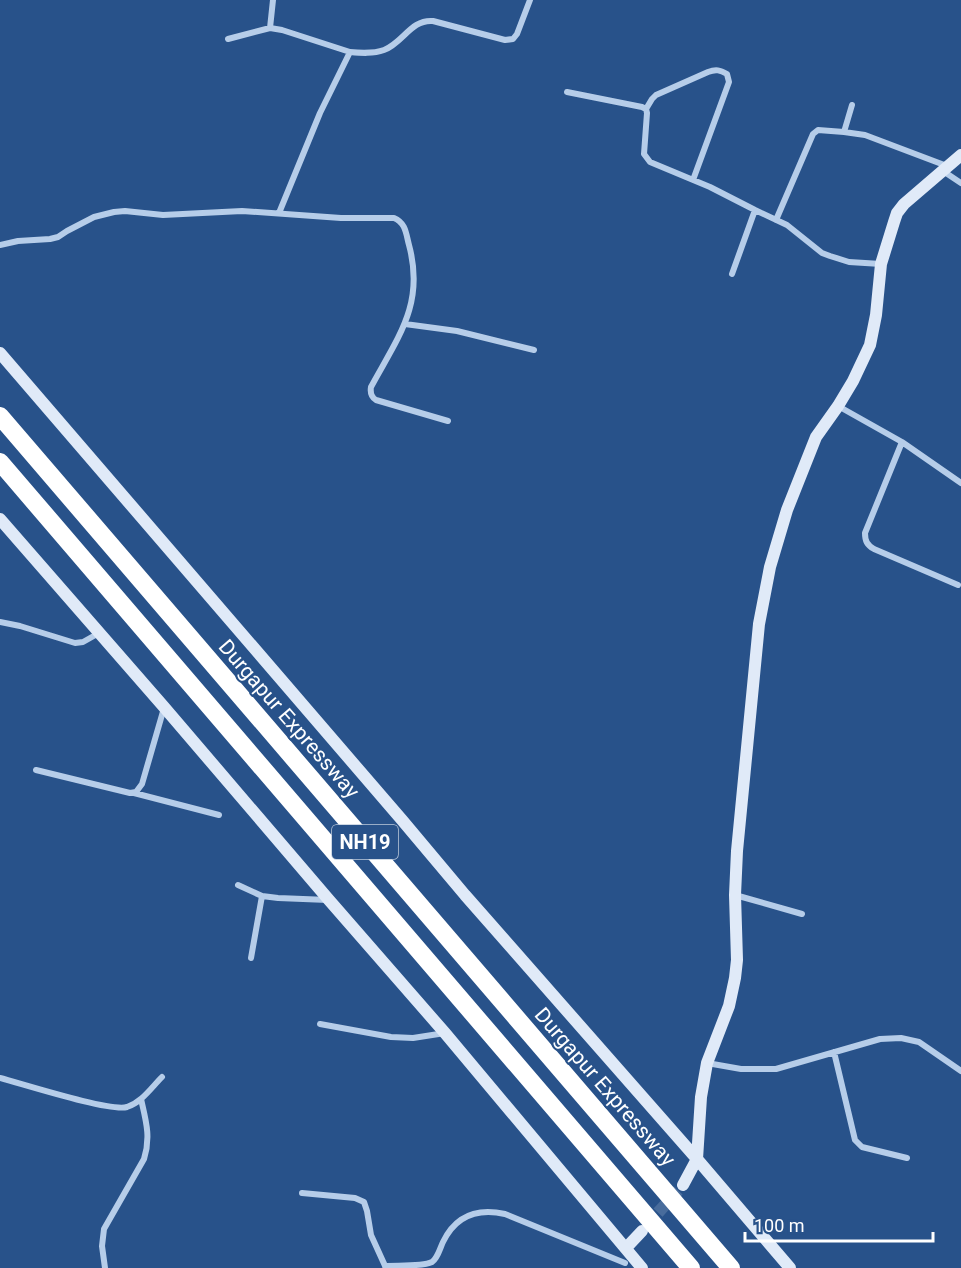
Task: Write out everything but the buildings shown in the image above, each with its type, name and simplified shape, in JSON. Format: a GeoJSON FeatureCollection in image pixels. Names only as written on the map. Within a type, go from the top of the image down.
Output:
{"type":"FeatureCollection","features":[{"type":"Feature","properties":{"kind":"highway","name":"Durgapur Expressway"},"geometry":{"type":"LineString","coordinates":[[0,416],[732,1268]]}},
{"type":"Feature","properties":{"kind":"highway","name":"NH19"},"geometry":{"type":"LineString","coordinates":[[0,462],[691,1268]]}},
{"type":"Feature","properties":{"kind":"street"},"geometry":{"type":"LineString","coordinates":[[270,28],[273,0]]}},
{"type":"Feature","properties":{"kind":"street"},"geometry":{"type":"LineString","coordinates":[[228,39],[270,28],[350,52],[376,52],[386,50],[415,25],[426,21],[505,40],[513,39],[530,0]]}},
{"type":"Feature","properties":{"kind":"street"},"geometry":{"type":"LineString","coordinates":[[279,213],[320,113],[350,52]]}},
{"type":"Feature","properties":{"kind":"street"},"geometry":{"type":"LineString","coordinates":[[693,180],[729,82],[727,74],[715,69],[656,95],[652,99],[646,109],[645,157],[656,166],[711,187],[794,229],[816,248],[830,256],[849,262],[881,264]]}},
{"type":"Feature","properties":{"kind":"street"},"geometry":{"type":"LineString","coordinates":[[567,92],[646,109]]}},
{"type":"Feature","properties":{"kind":"street"},"geometry":{"type":"LineString","coordinates":[[844,132],[852,105]]}},
{"type":"Feature","properties":{"kind":"street"},"geometry":{"type":"LineString","coordinates":[[776,220],[813,134],[818,130],[865,135],[945,169],[961,183]]}},
{"type":"Feature","properties":{"kind":"street"},"geometry":{"type":"LineString","coordinates":[[683,1185],[697,1159],[701,1097],[707,1063],[729,1006],[735,978],[737,851],[759,624],[770,567],[787,510],[816,437],[838,406],[870,345],[876,315],[881,264],[897,213],[904,204],[961,155]]}},
{"type":"Feature","properties":{"kind":"street"},"geometry":{"type":"LineString","coordinates":[[732,274],[755,210]]}},
{"type":"Feature","properties":{"kind":"street"},"geometry":{"type":"LineString","coordinates":[[0,245],[58,237],[94,218],[125,211],[163,215],[242,211],[341,218],[394,218],[404,225],[411,254],[414,290],[405,324],[371,387],[371,395],[376,400],[448,421]]}},
{"type":"Feature","properties":{"kind":"street"},"geometry":{"type":"LineString","coordinates":[[405,324],[457,331],[534,350]]}},
{"type":"Feature","properties":{"kind":"street"},"geometry":{"type":"LineString","coordinates":[[0,353],[465,895],[790,1268]]}},
{"type":"Feature","properties":{"kind":"street"},"geometry":{"type":"LineString","coordinates":[[838,406],[902,442],[961,483]]}},
{"type":"Feature","properties":{"kind":"street"},"geometry":{"type":"LineString","coordinates":[[902,442],[865,533],[866,542],[874,549],[958,585]]}},
{"type":"Feature","properties":{"kind":"street"},"geometry":{"type":"LineString","coordinates":[[0,519],[445,1033],[642,1268]]}},
{"type":"Feature","properties":{"kind":"street"},"geometry":{"type":"LineString","coordinates":[[0,621],[75,643],[99,633]]}},
{"type":"Feature","properties":{"kind":"street"},"geometry":{"type":"LineString","coordinates":[[134,793],[142,784],[164,707]]}},
{"type":"Feature","properties":{"kind":"street"},"geometry":{"type":"LineString","coordinates":[[36,770],[219,815]]}},
{"type":"Feature","properties":{"kind":"street"},"geometry":{"type":"LineString","coordinates":[[238,885],[262,896],[329,900]]}},
{"type":"Feature","properties":{"kind":"street"},"geometry":{"type":"LineString","coordinates":[[735,895],[802,914]]}},
{"type":"Feature","properties":{"kind":"street"},"geometry":{"type":"LineString","coordinates":[[251,958],[262,896]]}},
{"type":"Feature","properties":{"kind":"street"},"geometry":{"type":"LineString","coordinates":[[320,1024],[391,1037],[413,1038],[445,1033]]}},
{"type":"Feature","properties":{"kind":"street"},"geometry":{"type":"LineString","coordinates":[[707,1063],[741,1069],[776,1069],[880,1039],[901,1038],[918,1042],[961,1071]]}},
{"type":"Feature","properties":{"kind":"street"},"geometry":{"type":"LineString","coordinates":[[834,1052],[855,1140],[862,1147],[906,1158]]}},
{"type":"Feature","properties":{"kind":"street"},"geometry":{"type":"LineString","coordinates":[[0,1078],[123,1108],[141,1099],[162,1077]]}},
{"type":"Feature","properties":{"kind":"street"},"geometry":{"type":"LineString","coordinates":[[105,1268],[102,1246],[104,1229],[144,1159],[148,1146],[148,1128],[141,1099]]}},
{"type":"Feature","properties":{"kind":"street"},"geometry":{"type":"LineString","coordinates":[[302,1193],[355,1198],[364,1202],[371,1236],[385,1267],[431,1262],[435,1259],[452,1228],[469,1215],[486,1211],[505,1214],[625,1265],[626,1248],[642,1231]]}},
{"type":"Feature","properties":{"kind":"tunnel"},"geometry":{"type":"LineString","coordinates":[[646,1226],[683,1185]]}}]}
